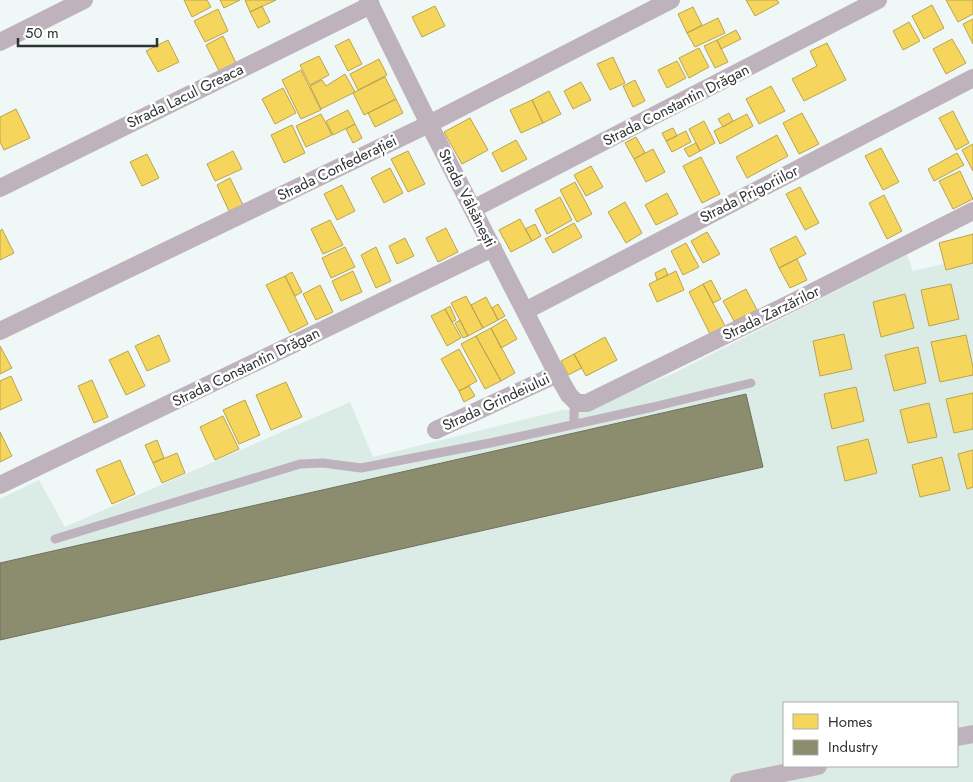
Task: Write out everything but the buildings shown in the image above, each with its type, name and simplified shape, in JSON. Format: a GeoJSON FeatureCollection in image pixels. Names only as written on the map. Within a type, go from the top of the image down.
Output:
{"type":"FeatureCollection","features":[{"type":"Feature","properties":{"kind":"street"},"geometry":{"type":"LineString","coordinates":[[0,42],[84,0]]}},
{"type":"Feature","properties":{"kind":"street","name":"Strada Confederației"},"geometry":{"type":"LineString","coordinates":[[0,331],[429,124],[671,0]]}},
{"type":"Feature","properties":{"kind":"street","name":"Strada Constantin Drăgan"},"geometry":{"type":"LineString","coordinates":[[473,209],[878,0]]}},
{"type":"Feature","properties":{"kind":"street","name":"Strada Vâlsănești"},"geometry":{"type":"LineString","coordinates":[[369,3],[557,374],[573,399]]}},
{"type":"Feature","properties":{"kind":"street","name":"Strada Lacul Greaca"},"geometry":{"type":"LineString","coordinates":[[0,188],[369,3]]}},
{"type":"Feature","properties":{"kind":"street","name":"Strada Prigoriilor"},"geometry":{"type":"LineString","coordinates":[[525,311],[973,78]]}},
{"type":"Feature","properties":{"kind":"street","name":"Strada Zarzărilor"},"geometry":{"type":"LineString","coordinates":[[573,399],[587,403],[792,304],[973,211]]}},
{"type":"Feature","properties":{"kind":"street","name":"Strada Constantin Drăgan"},"geometry":{"type":"LineString","coordinates":[[0,485],[493,248]]}},
{"type":"Feature","properties":{"kind":"street","name":"Strada Grindeiului"},"geometry":{"type":"LineString","coordinates":[[436,430],[557,374]]}},
{"type":"Feature","properties":{"kind":"street"},"geometry":{"type":"LineString","coordinates":[[958,738],[973,734]]}},
{"type":"Feature","properties":{"kind":"street"},"geometry":{"type":"LineString","coordinates":[[739,782],[813,767]]}},
{"type":"Feature","properties":{"kind":"lane"},"geometry":{"type":"LineString","coordinates":[[55,539],[300,464],[324,463],[361,468],[490,443],[751,383]]}},
{"type":"Feature","properties":{"kind":"lane"},"geometry":{"type":"LineString","coordinates":[[573,399],[574,424]]}},
{"type":"Feature","properties":{"kind":"shaded area"},"geometry":{"type":"Polygon","coordinates":[[[907,255],[913,271],[973,257],[973,782],[0,782],[0,499],[39,480],[65,527],[350,402],[373,457],[563,410],[586,410],[672,374],[907,255]]]}}]}
